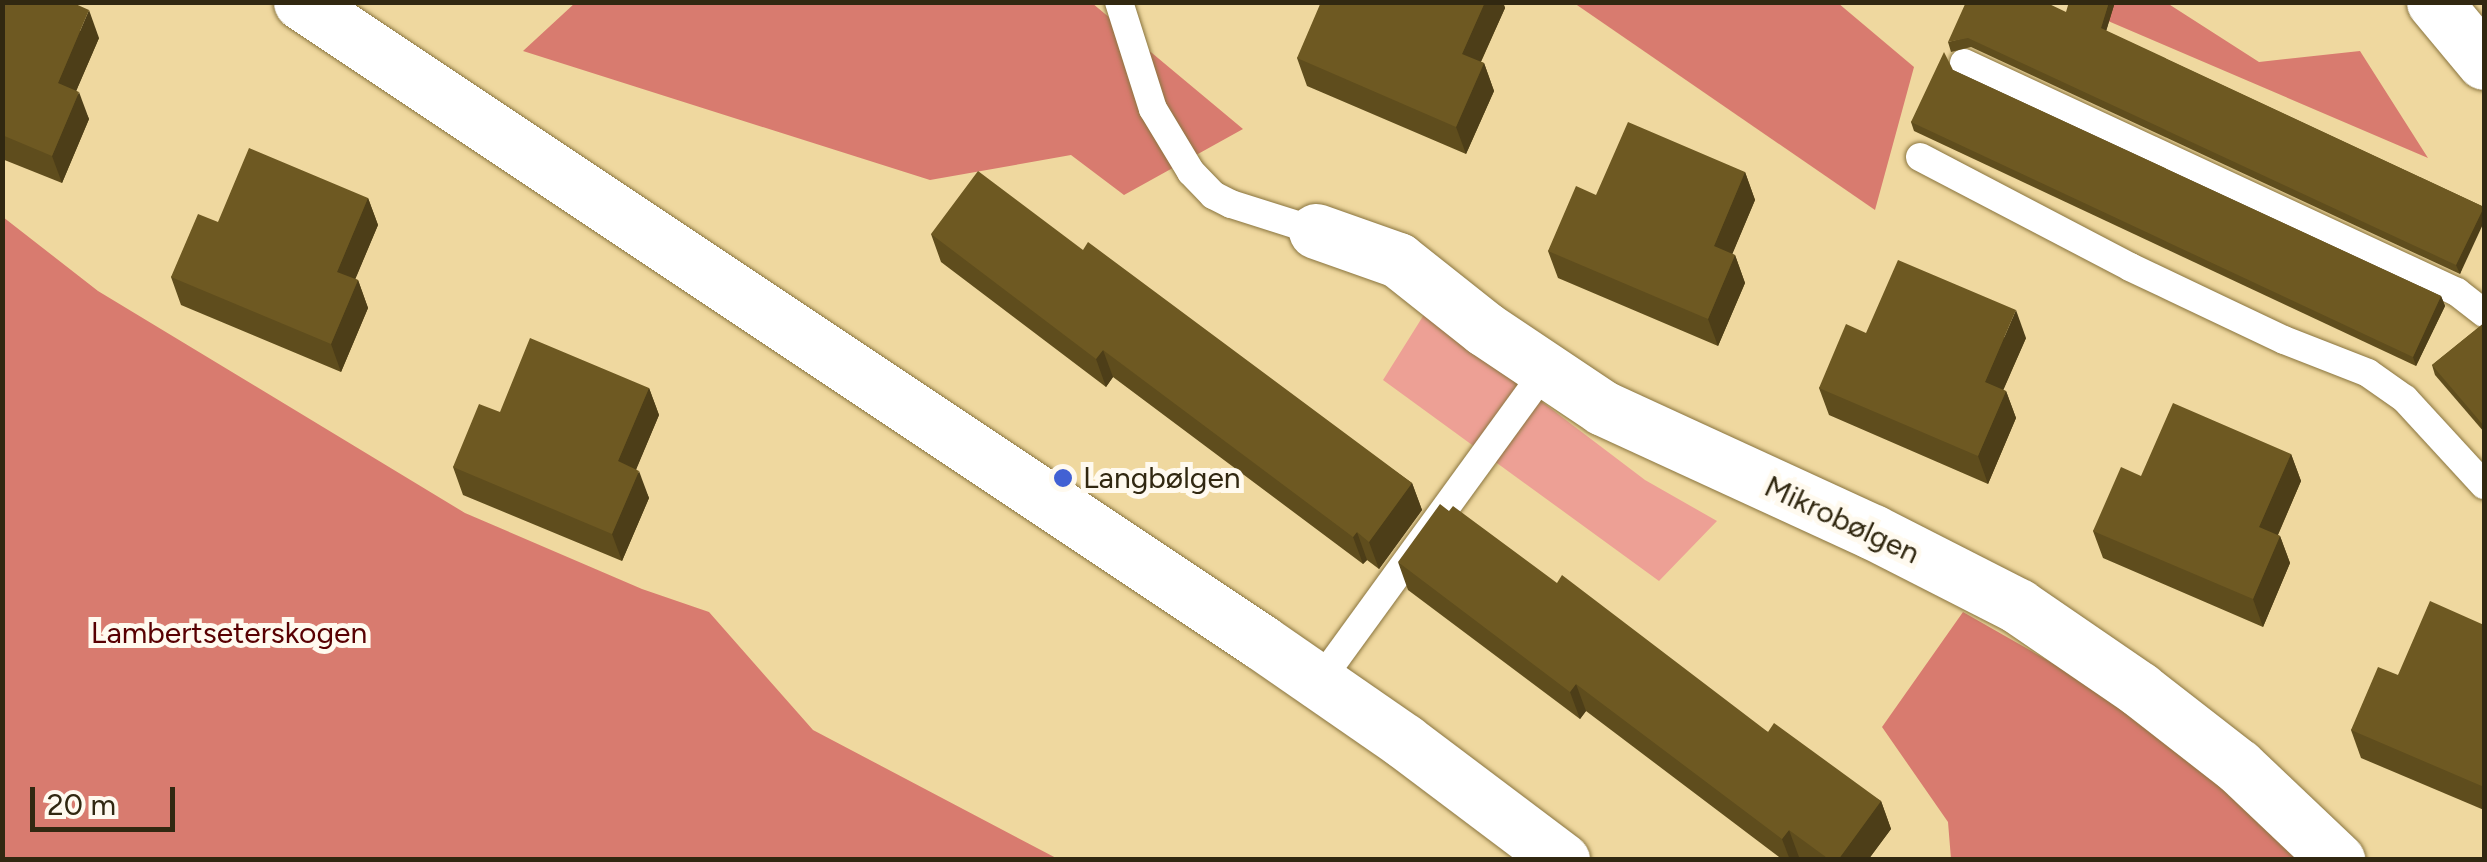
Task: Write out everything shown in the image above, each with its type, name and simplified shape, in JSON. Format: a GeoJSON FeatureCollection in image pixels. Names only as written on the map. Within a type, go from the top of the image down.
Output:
{"type":"FeatureCollection","features":[{"type":"Feature","properties":{"kind":"street"},"geometry":{"type":"LineString","coordinates":[[301,2],[1319,682],[1562,860]]}},
{"type":"Feature","properties":{"kind":"street"},"geometry":{"type":"LineString","coordinates":[[2434,2],[2480,49]]}},
{"type":"Feature","properties":{"kind":"street","name":"Mikrobølgen"},"geometry":{"type":"LineString","coordinates":[[1316,231],[1398,260],[1545,371],[1656,435],[1826,510],[2018,606],[2139,689],[2238,766],[2336,860]]}},
{"type":"Feature","properties":{"kind":"lane"},"geometry":{"type":"LineString","coordinates":[[1119,2],[1153,109],[1192,172],[1213,195],[1231,204],[1316,231]]}},
{"type":"Feature","properties":{"kind":"lane"},"geometry":{"type":"LineString","coordinates":[[1964,63],[2457,292],[2484,314]]}},
{"type":"Feature","properties":{"kind":"lane"},"geometry":{"type":"LineString","coordinates":[[1920,157],[2130,267],[2284,340],[2368,373],[2405,399],[2484,485]]}},
{"type":"Feature","properties":{"kind":"lane"},"geometry":{"type":"LineString","coordinates":[[1319,682],[1545,371]]}},
{"type":"Feature","properties":{"kind":"shaded area"},"geometry":{"type":"Polygon","coordinates":[[[1425,313],[1645,480],[1717,521],[1659,581],[1383,380],[1425,313]]]}},
{"type":"Feature","properties":{"kind":"green space"},"geometry":{"type":"Polygon","coordinates":[[[575,3],[1092,3],[1243,129],[1124,195],[1071,155],[930,180],[523,51],[575,3]]]}},
{"type":"Feature","properties":{"kind":"green space"},"geometry":{"type":"Polygon","coordinates":[[[1574,3],[1838,3],[1914,67],[1875,210],[1574,3]]]}},
{"type":"Feature","properties":{"kind":"green space"},"geometry":{"type":"Polygon","coordinates":[[[2066,3],[2167,3],[2259,62],[2360,51],[2428,158],[2066,3]]]}},
{"type":"Feature","properties":{"kind":"green space","name":"Lambertseterskogen"},"geometry":{"type":"Polygon","coordinates":[[[3,217],[98,291],[465,513],[642,589],[709,612],[813,730],[1058,859],[3,859],[3,217]]]}},
{"type":"Feature","properties":{"kind":"green space"},"geometry":{"type":"Polygon","coordinates":[[[1963,612],[2157,723],[2304,859],[1951,859],[1948,822],[1882,727],[1963,612]]]}},
{"type":"Feature","properties":{"kind":"building"},"geometry":{"type":"Polygon","coordinates":[[[2,2],[71,2],[89,10],[58,83],[79,92],[52,156],[2,135],[2,2]]]}},
{"type":"Feature","properties":{"kind":"building"},"geometry":{"type":"Polygon","coordinates":[[[1321,2],[1485,2],[1462,54],[1484,63],[1456,127],[1297,58],[1321,2]]]}},
{"type":"Feature","properties":{"kind":"building"},"geometry":{"type":"Polygon","coordinates":[[[1966,2],[2045,2],[2066,12],[2069,2],[2109,2],[2101,28],[2484,207],[2456,265],[1968,38],[1948,42],[1966,2]]]}},
{"type":"Feature","properties":{"kind":"building"},"geometry":{"type":"Polygon","coordinates":[[[1944,52],[1953,70],[2441,296],[2413,357],[1911,122],[1944,52]]]}},
{"type":"Feature","properties":{"kind":"building"},"geometry":{"type":"Polygon","coordinates":[[[1628,122],[1745,172],[1714,246],[1735,255],[1708,319],[1548,251],[1576,186],[1596,195],[1628,122]]]}},
{"type":"Feature","properties":{"kind":"building"},"geometry":{"type":"Polygon","coordinates":[[[249,148],[368,198],[337,272],[358,280],[331,344],[171,277],[198,214],[218,222],[249,148]]]}},
{"type":"Feature","properties":{"kind":"building"},"geometry":{"type":"Polygon","coordinates":[[[978,171],[1083,250],[1088,242],[1412,483],[1369,542],[1357,532],[1353,537],[1103,350],[1096,359],[931,234],[978,171]]]}},
{"type":"Feature","properties":{"kind":"building"},"geometry":{"type":"Polygon","coordinates":[[[1898,260],[2016,310],[1985,382],[2006,391],[1978,456],[1819,388],[1846,324],[1866,333],[1898,260]]]}},
{"type":"Feature","properties":{"kind":"building"},"geometry":{"type":"Polygon","coordinates":[[[2484,323],[2484,426],[2432,365],[2484,323]]]}},
{"type":"Feature","properties":{"kind":"building"},"geometry":{"type":"Polygon","coordinates":[[[530,338],[649,388],[618,461],[639,471],[612,534],[453,467],[479,404],[500,412],[530,338]]]}},
{"type":"Feature","properties":{"kind":"building"},"geometry":{"type":"Polygon","coordinates":[[[2173,403],[2291,454],[2259,527],[2280,536],[2253,599],[2093,531],[2121,467],[2141,476],[2173,403]]]}},
{"type":"Feature","properties":{"kind":"building"},"geometry":{"type":"Polygon","coordinates":[[[1440,504],[1449,511],[1453,506],[1557,583],[1562,575],[1768,732],[1774,723],[1881,801],[1838,860],[1830,860],[1789,830],[1782,839],[1576,684],[1570,692],[1398,562],[1440,504]]]}},
{"type":"Feature","properties":{"kind":"building"},"geometry":{"type":"Polygon","coordinates":[[[2430,601],[2484,625],[2484,787],[2351,730],[2378,667],[2398,675],[2430,601]]]}},
{"type":"Feature","properties":{"kind":"place","name":"Langbølgen"},"geometry":{"type":"Point","coordinates":[1063,478]}}]}
